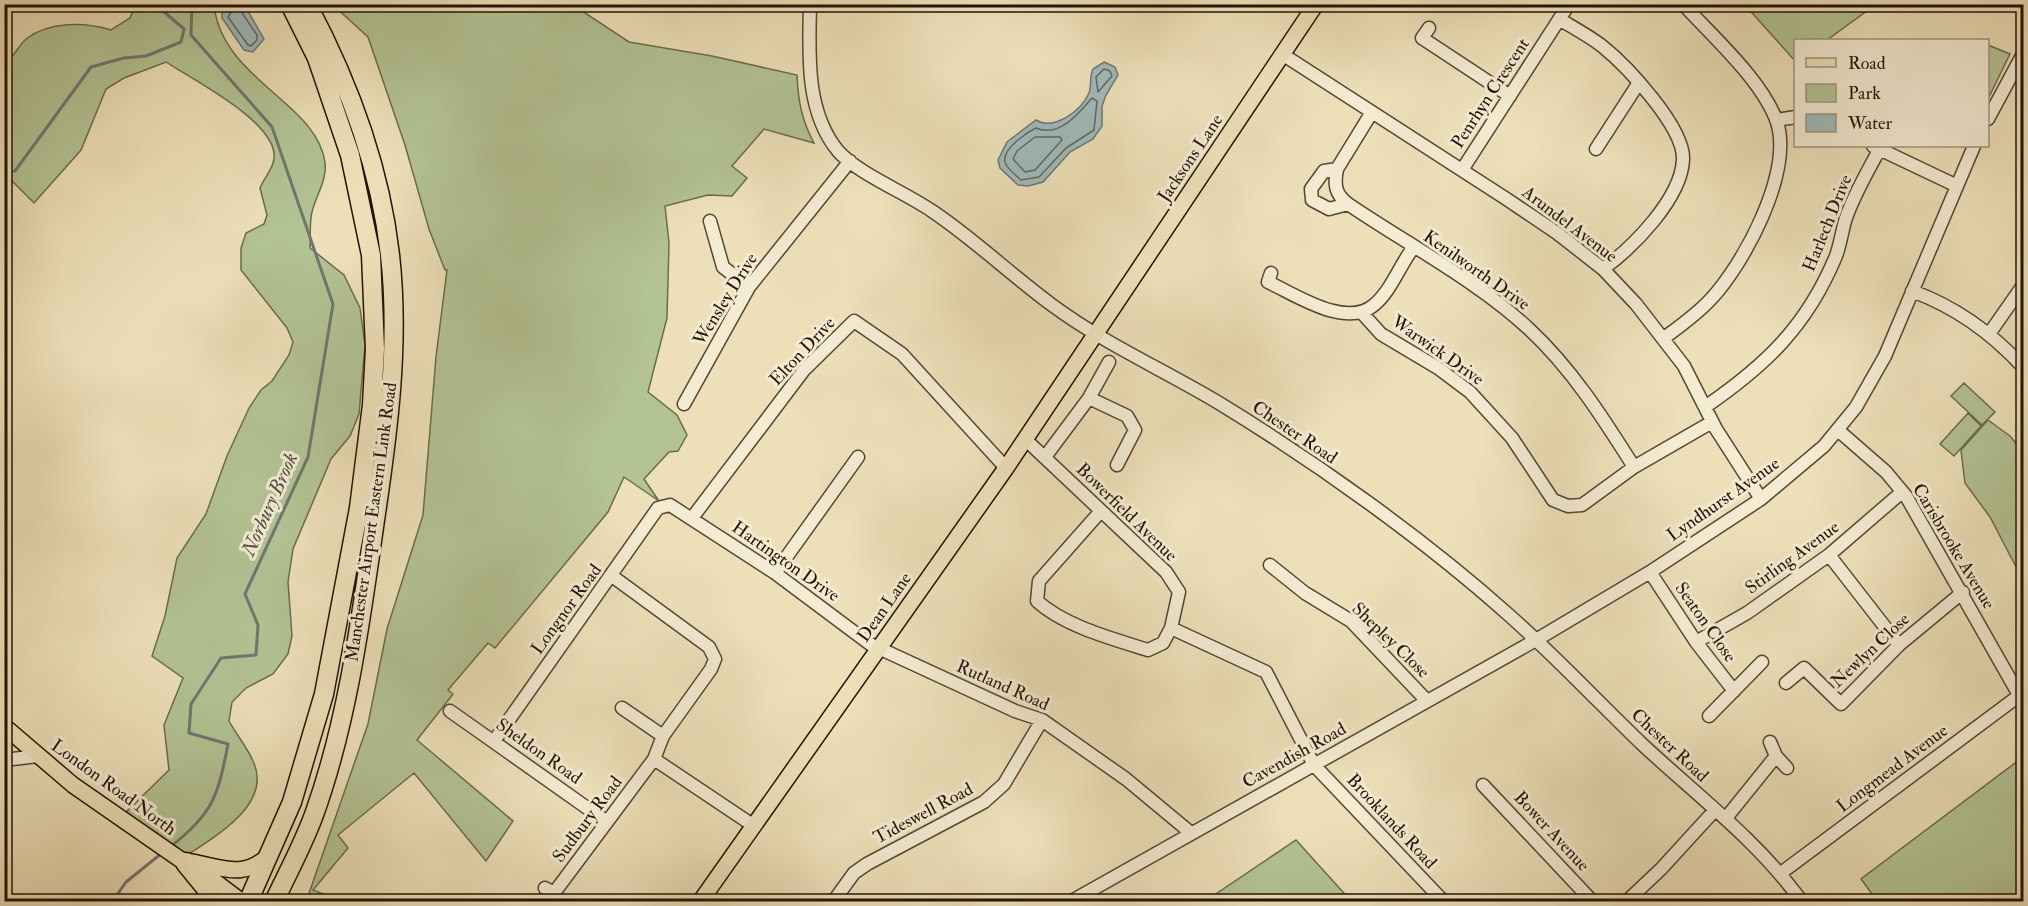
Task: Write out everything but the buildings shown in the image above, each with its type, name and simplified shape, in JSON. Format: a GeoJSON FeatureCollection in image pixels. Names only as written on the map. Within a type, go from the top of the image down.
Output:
{"type":"FeatureCollection","features":[{"type":"Feature","properties":{"kind":"highway","name":"Manchester Airport Eastern Link Road"},"geometry":{"type":"LineString","coordinates":[[248,902],[292,802],[309,750],[337,637],[367,455],[375,349],[371,255],[350,155],[317,58],[290,4]]}},
{"type":"Feature","properties":{"kind":"highway","name":"Manchester Airport Eastern Link Road"},"geometry":{"type":"LineString","coordinates":[[292,866],[315,812],[357,642],[384,456],[394,349],[393,299],[382,207],[369,149],[335,59],[307,4]]}},
{"type":"Feature","properties":{"kind":"highway"},"geometry":{"type":"LineString","coordinates":[[261,902],[306,794],[337,730]]}},
{"type":"Feature","properties":{"kind":"highway"},"geometry":{"type":"LineString","coordinates":[[274,902],[292,866]]}},
{"type":"Feature","properties":{"kind":"highway"},"geometry":{"type":"LineString","coordinates":[[288,902],[292,866]]}},
{"type":"Feature","properties":{"kind":"main road","name":"Jacksons Lane"},"geometry":{"type":"LineString","coordinates":[[1097,333],[1316,4]]}},
{"type":"Feature","properties":{"kind":"main road","name":"Dean Lane"},"geometry":{"type":"LineString","coordinates":[[700,902],[1006,468],[1097,333]]}},
{"type":"Feature","properties":{"kind":"main road","name":"London Road North"},"geometry":{"type":"LineString","coordinates":[[4,726],[73,785],[242,902]]}},
{"type":"Feature","properties":{"kind":"main road"},"geometry":{"type":"LineString","coordinates":[[181,859],[237,872],[251,868],[269,855]]}},
{"type":"Feature","properties":{"kind":"main road"},"geometry":{"type":"LineString","coordinates":[[181,859],[212,899]]}},
{"type":"Feature","properties":{"kind":"street","name":"Chester Road"},"geometry":{"type":"LineString","coordinates":[[810,4],[811,74],[819,115],[836,148],[850,161],[934,212],[1054,306],[1221,404],[1429,548],[1536,640],[1625,728],[1726,818],[1781,873],[1802,902]]}},
{"type":"Feature","properties":{"kind":"street","name":"Penrhyn Crescent"},"geometry":{"type":"LineString","coordinates":[[1462,170],[1569,4]]}},
{"type":"Feature","properties":{"kind":"street"},"geometry":{"type":"LineString","coordinates":[[1664,338],[1711,299],[1744,253],[1775,179],[1780,136],[1776,120],[1753,82],[1683,4]]}},
{"type":"Feature","properties":{"kind":"street"},"geometry":{"type":"LineString","coordinates":[[1559,19],[1602,46],[1670,122],[1681,146],[1683,160],[1670,196],[1629,248],[1603,269]]}},
{"type":"Feature","properties":{"kind":"street"},"geometry":{"type":"LineString","coordinates":[[1429,28],[1422,38],[1510,96]]}},
{"type":"Feature","properties":{"kind":"street"},"geometry":{"type":"LineString","coordinates":[[1989,117],[2024,52]]}},
{"type":"Feature","properties":{"kind":"street","name":"Arundel Avenue"},"geometry":{"type":"LineString","coordinates":[[1282,54],[1557,233],[1603,269],[1664,338],[1684,366],[1713,422],[1761,499]]}},
{"type":"Feature","properties":{"kind":"street"},"geometry":{"type":"LineString","coordinates":[[1596,148],[1638,84]]}},
{"type":"Feature","properties":{"kind":"street"},"geometry":{"type":"LineString","coordinates":[[1348,204],[1329,209],[1312,200],[1310,194],[1324,171],[1337,169],[1372,112]]}},
{"type":"Feature","properties":{"kind":"street"},"geometry":{"type":"LineString","coordinates":[[1776,120],[1794,117]]}},
{"type":"Feature","properties":{"kind":"street","name":"Lyndhurst Avenue"},"geometry":{"type":"LineString","coordinates":[[1536,640],[1650,572],[1761,499],[1839,431],[1885,356],[1955,185],[1974,147]]}},
{"type":"Feature","properties":{"kind":"street"},"geometry":{"type":"LineString","coordinates":[[1876,148],[1955,185]]}},
{"type":"Feature","properties":{"kind":"street","name":"Harlech Drive"},"geometry":{"type":"LineString","coordinates":[[1705,406],[1748,378],[1767,360],[1807,313],[1837,255],[1856,194],[1876,148]]}},
{"type":"Feature","properties":{"kind":"street","name":"Wensley Drive"},"geometry":{"type":"LineString","coordinates":[[684,404],[749,287],[850,161]]}},
{"type":"Feature","properties":{"kind":"street","name":"Kenilworth Drive"},"geometry":{"type":"LineString","coordinates":[[1337,169],[1334,183],[1338,196],[1476,288],[1530,329],[1591,398],[1634,467]]}},
{"type":"Feature","properties":{"kind":"street"},"geometry":{"type":"LineString","coordinates":[[710,221],[719,260],[723,267],[749,287]]}},
{"type":"Feature","properties":{"kind":"street"},"geometry":{"type":"LineString","coordinates":[[1268,282],[1337,313],[1353,315],[1362,313],[1375,304],[1385,292],[1413,248]]}},
{"type":"Feature","properties":{"kind":"street"},"geometry":{"type":"LineString","coordinates":[[1989,334],[2024,284]]}},
{"type":"Feature","properties":{"kind":"street"},"geometry":{"type":"LineString","coordinates":[[1912,291],[1949,306],[1989,334],[2024,368]]}},
{"type":"Feature","properties":{"kind":"street","name":"Warwick Drive"},"geometry":{"type":"LineString","coordinates":[[1362,313],[1381,334],[1401,344],[1470,392],[1512,438],[1553,500],[1568,506],[1582,505],[1634,467],[1713,422]]}},
{"type":"Feature","properties":{"kind":"street","name":"Elton Drive"},"geometry":{"type":"LineString","coordinates":[[692,518],[804,370],[854,321],[902,354],[1006,468]]}},
{"type":"Feature","properties":{"kind":"street"},"geometry":{"type":"LineString","coordinates":[[1045,456],[1089,398],[1109,362]]}},
{"type":"Feature","properties":{"kind":"street"},"geometry":{"type":"LineString","coordinates":[[1089,398],[1127,416],[1135,430],[1118,465]]}},
{"type":"Feature","properties":{"kind":"street","name":"Carisbrooke Avenue"},"geometry":{"type":"LineString","coordinates":[[1839,431],[1886,472],[1902,492],[2021,694]]}},
{"type":"Feature","properties":{"kind":"street","name":"Bowerfield Avenue"},"geometry":{"type":"LineString","coordinates":[[1025,440],[1045,456],[1100,512],[1166,572],[1179,592],[1172,628]]}},
{"type":"Feature","properties":{"kind":"street"},"geometry":{"type":"LineString","coordinates":[[775,573],[858,457]]}},
{"type":"Feature","properties":{"kind":"street","name":"Stirling Avenue"},"geometry":{"type":"LineString","coordinates":[[1696,642],[1746,613],[1829,555],[1902,492]]}},
{"type":"Feature","properties":{"kind":"street","name":"Hartington Drive"},"geometry":{"type":"LineString","coordinates":[[670,505],[775,573],[879,649]]}},
{"type":"Feature","properties":{"kind":"street","name":"Longnor Road"},"geometry":{"type":"LineString","coordinates":[[494,741],[658,508],[670,505]]}},
{"type":"Feature","properties":{"kind":"street"},"geometry":{"type":"LineString","coordinates":[[1100,512],[1039,581],[1037,601],[1050,613],[1066,621],[1148,650],[1163,643],[1172,628],[1266,672],[1314,765]]}},
{"type":"Feature","properties":{"kind":"street"},"geometry":{"type":"LineString","coordinates":[[1829,555],[1899,645]]}},
{"type":"Feature","properties":{"kind":"street","name":"Shepley Close"},"geometry":{"type":"LineString","coordinates":[[1270,565],[1305,592],[1351,621],[1427,701]]}},
{"type":"Feature","properties":{"kind":"street","name":"Seaton Close"},"geometry":{"type":"LineString","coordinates":[[1650,572],[1696,642],[1734,691]]}},
{"type":"Feature","properties":{"kind":"street","name":"Sudbury Road"},"geometry":{"type":"LineString","coordinates":[[545,888],[554,893],[654,759],[663,736],[711,669],[715,659],[709,647],[612,576]]}},
{"type":"Feature","properties":{"kind":"street","name":"Newlyn Close"},"geometry":{"type":"LineString","coordinates":[[1786,683],[1808,664],[1841,704],[1899,645],[1963,592]]}},
{"type":"Feature","properties":{"kind":"street","name":"Cavendish Road"},"geometry":{"type":"LineString","coordinates":[[1070,902],[1536,640]]}},
{"type":"Feature","properties":{"kind":"street","name":"Rutland Road"},"geometry":{"type":"LineString","coordinates":[[879,649],[1042,720],[1126,779],[1191,833]]}},
{"type":"Feature","properties":{"kind":"street","name":"Seaton Close"},"geometry":{"type":"LineString","coordinates":[[1709,716],[1762,662]]}},
{"type":"Feature","properties":{"kind":"street","name":"Longmead Avenue"},"geometry":{"type":"LineString","coordinates":[[1781,873],[2021,694]]}},
{"type":"Feature","properties":{"kind":"street"},"geometry":{"type":"LineString","coordinates":[[622,708],[663,736]]}},
{"type":"Feature","properties":{"kind":"street","name":"Sheldon Road"},"geometry":{"type":"LineString","coordinates":[[450,711],[607,822]]}},
{"type":"Feature","properties":{"kind":"street","name":"Tideswell Road"},"geometry":{"type":"LineString","coordinates":[[833,902],[854,873],[867,864],[984,802],[1004,784],[1042,720]]}},
{"type":"Feature","properties":{"kind":"street"},"geometry":{"type":"LineString","coordinates":[[1770,742],[1776,756],[1787,768]]}},
{"type":"Feature","properties":{"kind":"street"},"geometry":{"type":"LineString","coordinates":[[4,760],[38,756]]}},
{"type":"Feature","properties":{"kind":"street"},"geometry":{"type":"LineString","coordinates":[[1726,818],[1776,756]]}},
{"type":"Feature","properties":{"kind":"street"},"geometry":{"type":"LineString","coordinates":[[654,759],[754,826]]}},
{"type":"Feature","properties":{"kind":"street","name":"Brooklands Road"},"geometry":{"type":"LineString","coordinates":[[1314,765],[1444,902]]}},
{"type":"Feature","properties":{"kind":"street","name":"Bower Avenue"},"geometry":{"type":"LineString","coordinates":[[1484,785],[1593,902]]}},
{"type":"Feature","properties":{"kind":"street"},"geometry":{"type":"LineString","coordinates":[[1626,902],[1661,869],[1715,810]]}},
{"type":"Feature","properties":{"kind":"green space"},"geometry":{"type":"Polygon","coordinates":[[[135,5],[214,5],[221,31],[234,53],[251,72],[289,106],[319,142],[325,170],[311,216],[310,248],[344,275],[360,308],[365,345],[359,414],[350,436],[331,459],[293,549],[288,582],[292,636],[288,654],[273,674],[246,688],[232,702],[229,721],[253,761],[257,777],[255,792],[248,806],[237,819],[183,858],[121,817],[169,770],[164,725],[183,678],[152,656],[165,616],[177,558],[206,514],[227,456],[249,408],[261,390],[272,381],[289,355],[293,342],[287,328],[241,270],[241,248],[246,233],[264,224],[267,215],[260,188],[273,163],[273,149],[265,134],[234,105],[166,62],[124,78],[106,89],[81,150],[34,203],[10,179],[5,179],[4,63],[26,39],[35,33],[67,25],[101,27],[111,30],[130,18],[135,5]]]}},
{"type":"Feature","properties":{"kind":"green space"},"geometry":{"type":"Polygon","coordinates":[[[333,5],[573,5],[629,42],[712,56],[797,75],[801,110],[814,143],[764,129],[732,166],[747,178],[732,196],[708,195],[665,206],[669,243],[667,318],[648,392],[677,415],[687,435],[678,451],[669,452],[644,479],[659,501],[624,477],[608,512],[495,648],[488,643],[448,690],[453,694],[417,740],[513,821],[486,861],[414,773],[338,835],[348,848],[313,890],[341,901],[306,902],[368,724],[387,629],[423,515],[436,357],[447,270],[445,270],[429,229],[405,145],[368,37],[333,5]]]}},
{"type":"Feature","properties":{"kind":"green space"},"geometry":{"type":"Polygon","coordinates":[[[1745,5],[1875,5],[1828,39],[1794,39],[1794,60],[1745,5]]]}},
{"type":"Feature","properties":{"kind":"green space"},"geometry":{"type":"Polygon","coordinates":[[[1989,45],[2010,54],[1989,97],[1989,45]]]}},
{"type":"Feature","properties":{"kind":"green space"},"geometry":{"type":"Polygon","coordinates":[[[1964,383],[1995,412],[1982,425],[1951,396],[1964,383]]]}},
{"type":"Feature","properties":{"kind":"green space"},"geometry":{"type":"Polygon","coordinates":[[[1968,413],[1981,426],[1954,456],[1940,444],[1968,413]]]}},
{"type":"Feature","properties":{"kind":"green space"},"geometry":{"type":"Polygon","coordinates":[[[1988,420],[2010,436],[2023,452],[2023,569],[2015,565],[1990,517],[1965,483],[1961,450],[1988,420]]]}},
{"type":"Feature","properties":{"kind":"green space"},"geometry":{"type":"Polygon","coordinates":[[[2023,757],[2023,901],[1877,901],[1861,879],[2023,757]]]}},
{"type":"Feature","properties":{"kind":"green space"},"geometry":{"type":"Polygon","coordinates":[[[1296,840],[1351,901],[1204,902],[1296,840]]]}},
{"type":"Feature","properties":{"kind":"water"},"geometry":{"type":"Polygon","coordinates":[[[228,6],[245,6],[264,39],[253,52],[244,50],[222,18],[222,12],[228,6]]]}},
{"type":"Feature","properties":{"kind":"water"},"geometry":{"type":"Polygon","coordinates":[[[1104,62],[1115,67],[1118,75],[1106,95],[1102,106],[1102,126],[1093,139],[1070,152],[1043,182],[1028,186],[1018,185],[1000,168],[998,160],[1007,142],[1036,120],[1051,123],[1073,112],[1089,93],[1093,69],[1104,62]]]}},
{"type":"Feature","properties":{"kind":"waterway"},"geometry":{"type":"LineString","coordinates":[[4,173],[15,171],[91,67],[124,58],[146,56],[181,42],[184,29],[163,11],[164,4]]}},
{"type":"Feature","properties":{"kind":"waterway","name":"Norbury Brook"},"geometry":{"type":"LineString","coordinates":[[170,847],[205,814],[217,791],[228,744],[189,733],[191,704],[221,658],[256,655],[258,625],[245,594],[308,457],[333,304],[272,127],[191,35],[192,4]]}},
{"type":"Feature","properties":{"kind":"waterway","name":"Norbury Brook"},"geometry":{"type":"LineString","coordinates":[[112,902],[126,882],[162,853]]}}]}
